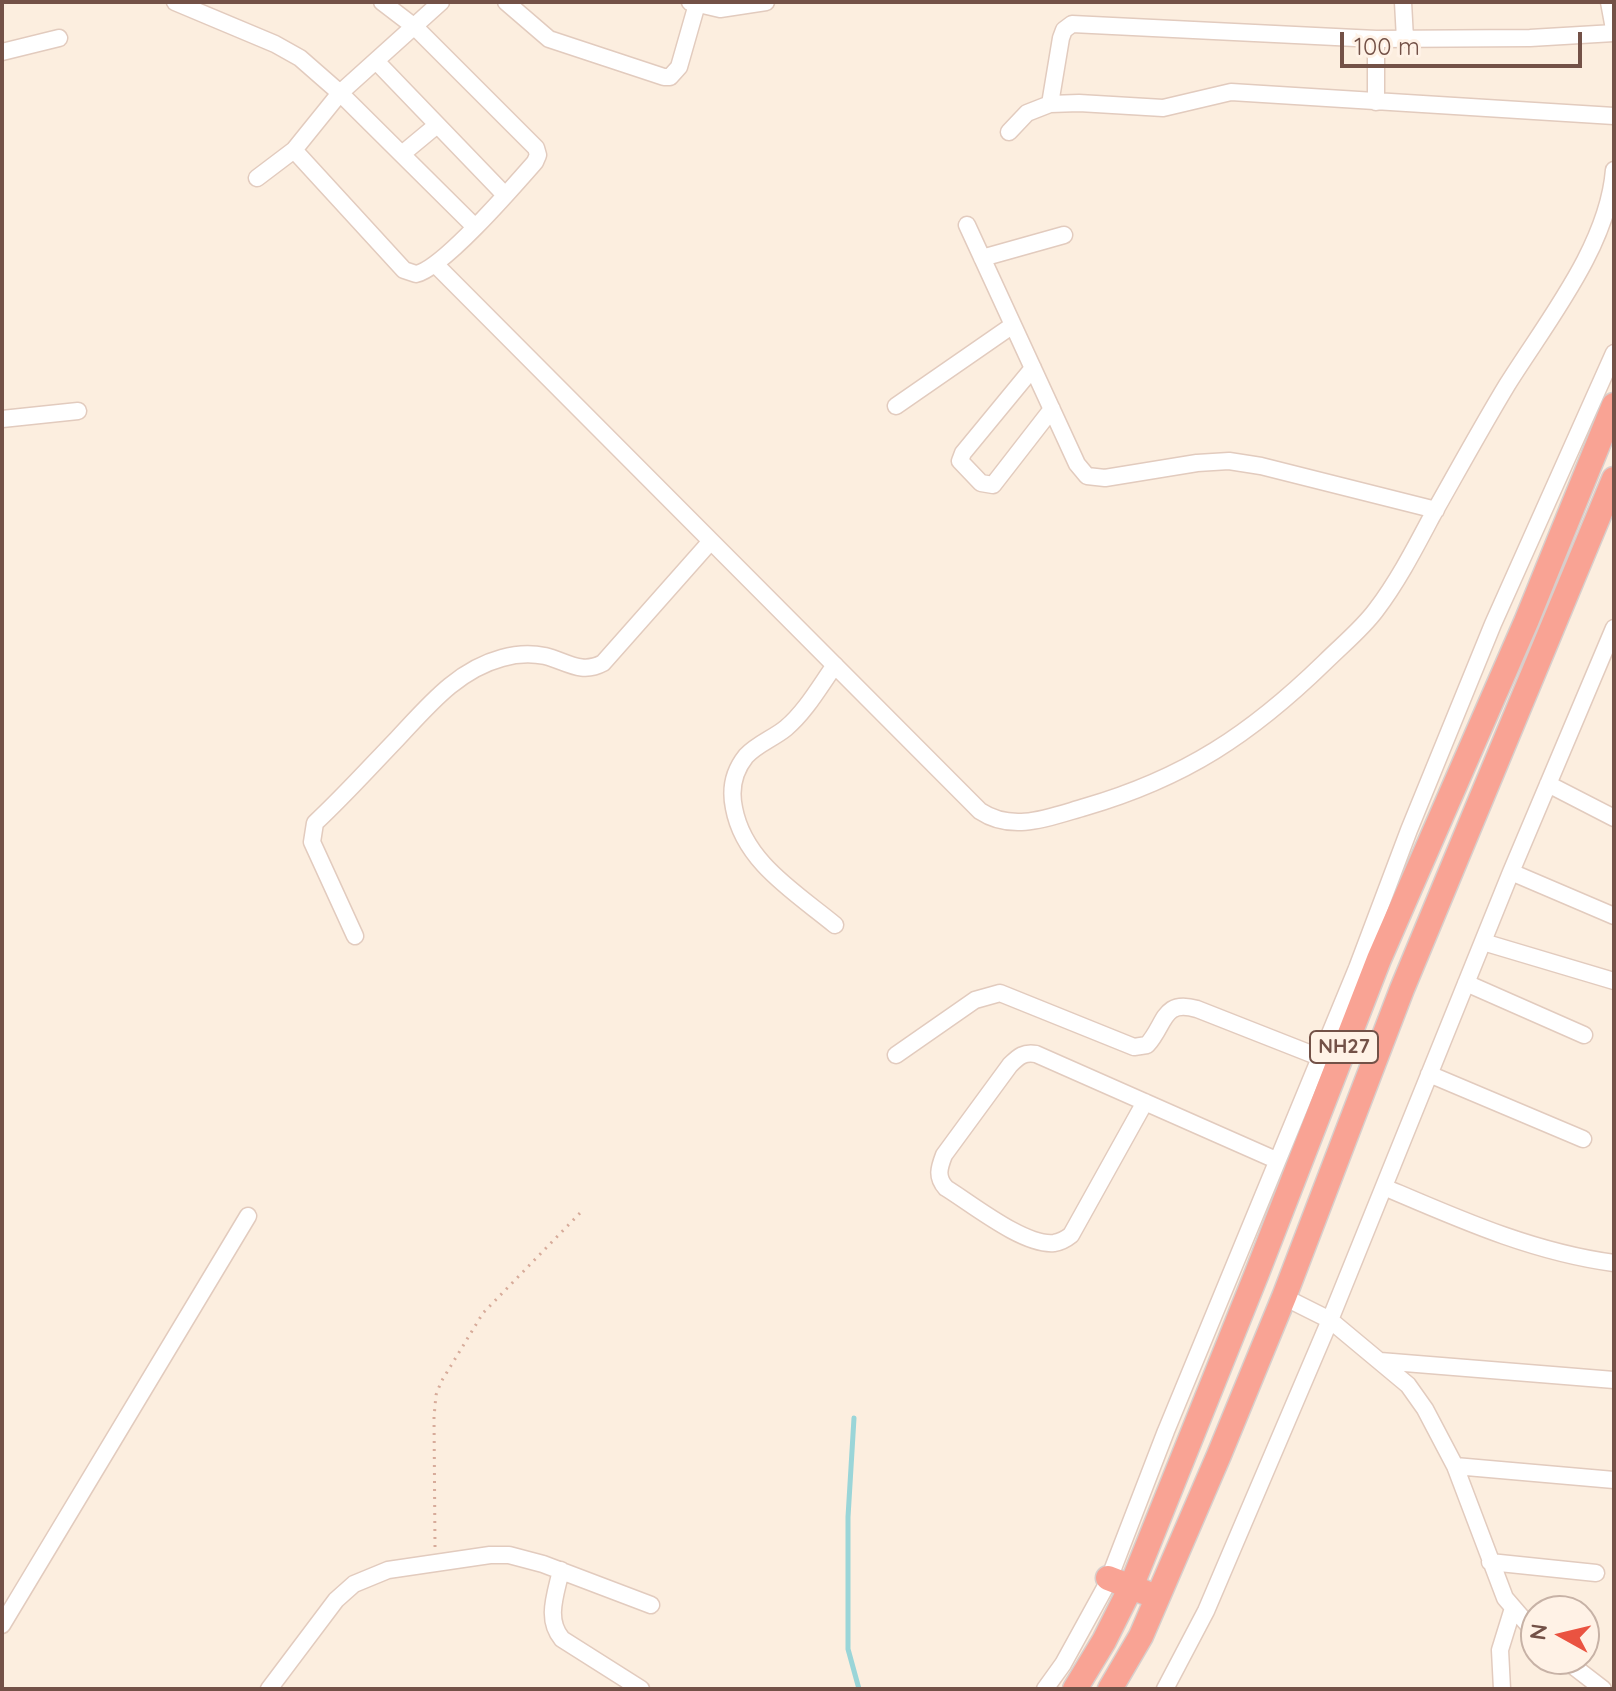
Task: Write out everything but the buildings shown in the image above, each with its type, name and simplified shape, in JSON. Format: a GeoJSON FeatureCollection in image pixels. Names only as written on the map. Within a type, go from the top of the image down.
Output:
{"type":"FeatureCollection","features":[{"type":"Feature","properties":{"kind":"highway","name":"NH27"},"geometry":{"type":"LineString","coordinates":[[1075,1689],[1104,1641],[1119,1582],[1257,1273],[1379,959],[1526,622],[1614,405]]}},
{"type":"Feature","properties":{"kind":"highway","name":"NH27"},"geometry":{"type":"LineString","coordinates":[[1110,1689],[1141,1636],[1284,1297],[1402,989],[1614,479]]}},
{"type":"Feature","properties":{"kind":"highway"},"geometry":{"type":"LineString","coordinates":[[1119,1582],[1157,1597]]}},
{"type":"Feature","properties":{"kind":"street"},"geometry":{"type":"LineString","coordinates":[[175,2],[288,51],[340,93],[475,227]]}},
{"type":"Feature","properties":{"kind":"street"},"geometry":{"type":"LineString","coordinates":[[294,150],[410,274],[422,273],[435,264],[475,227],[535,162],[538,155],[536,148],[414,26],[382,2]]}},
{"type":"Feature","properties":{"kind":"street"},"geometry":{"type":"LineString","coordinates":[[257,178],[294,150],[340,93],[441,2]]}},
{"type":"Feature","properties":{"kind":"street"},"geometry":{"type":"LineString","coordinates":[[506,2],[549,39],[664,77],[670,77],[679,67],[694,3],[731,8],[764,2]]}},
{"type":"Feature","properties":{"kind":"street"},"geometry":{"type":"LineString","coordinates":[[1403,2],[1405,39]]}},
{"type":"Feature","properties":{"kind":"street"},"geometry":{"type":"LineString","coordinates":[[1050,104],[1061,38],[1064,30],[1072,24],[1376,39],[1530,38],[1614,31],[1609,2]]}},
{"type":"Feature","properties":{"kind":"street"},"geometry":{"type":"LineString","coordinates":[[2,52],[59,38]]}},
{"type":"Feature","properties":{"kind":"street"},"geometry":{"type":"LineString","coordinates":[[1376,39],[1376,102]]}},
{"type":"Feature","properties":{"kind":"street"},"geometry":{"type":"LineString","coordinates":[[376,61],[505,195]]}},
{"type":"Feature","properties":{"kind":"street"},"geometry":{"type":"LineString","coordinates":[[1009,132],[1027,113],[1050,104],[1163,108],[1231,92],[1614,116],[1614,131]]}},
{"type":"Feature","properties":{"kind":"street"},"geometry":{"type":"LineString","coordinates":[[402,154],[437,125]]}},
{"type":"Feature","properties":{"kind":"street"},"geometry":{"type":"LineString","coordinates":[[435,264],[980,811],[997,820],[1016,823],[1043,819],[1125,795],[1184,770],[1222,748],[1303,683],[1375,611],[1436,510],[1478,432],[1579,271],[1610,200],[1614,170]]}},
{"type":"Feature","properties":{"kind":"street"},"geometry":{"type":"LineString","coordinates":[[967,225],[1081,471],[1094,478],[1229,461],[1261,466],[1436,510]]}},
{"type":"Feature","properties":{"kind":"street"},"geometry":{"type":"LineString","coordinates":[[982,258],[1064,235]]}},
{"type":"Feature","properties":{"kind":"street"},"geometry":{"type":"LineString","coordinates":[[896,406],[1013,325]]}},
{"type":"Feature","properties":{"kind":"street"},"geometry":{"type":"LineString","coordinates":[[1045,1689],[1119,1582],[1276,1160],[1493,624],[1614,353]]}},
{"type":"Feature","properties":{"kind":"street"},"geometry":{"type":"LineString","coordinates":[[1033,368],[963,453],[960,461],[981,483],[993,485],[1052,409]]}},
{"type":"Feature","properties":{"kind":"street"},"geometry":{"type":"LineString","coordinates":[[2,419],[78,411]]}},
{"type":"Feature","properties":{"kind":"street"},"geometry":{"type":"LineString","coordinates":[[355,936],[312,842],[315,823],[440,692],[466,673],[487,662],[526,654],[579,668],[595,668],[603,663],[711,541]]}},
{"type":"Feature","properties":{"kind":"street"},"geometry":{"type":"LineString","coordinates":[[1165,1689],[1206,1611],[1330,1320],[1511,872],[1612,638]]}},
{"type":"Feature","properties":{"kind":"street"},"geometry":{"type":"LineString","coordinates":[[835,665],[796,718],[748,754],[732,784],[737,824],[747,846],[768,870],[835,925]]}},
{"type":"Feature","properties":{"kind":"street"},"geometry":{"type":"LineString","coordinates":[[1548,784],[1614,818]]}},
{"type":"Feature","properties":{"kind":"street"},"geometry":{"type":"LineString","coordinates":[[1511,872],[1614,916]]}},
{"type":"Feature","properties":{"kind":"street"},"geometry":{"type":"LineString","coordinates":[[1483,942],[1614,981]]}},
{"type":"Feature","properties":{"kind":"street"},"geometry":{"type":"LineString","coordinates":[[1466,983],[1584,1035]]}},
{"type":"Feature","properties":{"kind":"street"},"geometry":{"type":"LineString","coordinates":[[896,1055],[975,1000],[1000,993],[1134,1047],[1147,1045],[1172,1008],[1179,1006],[1197,1009],[1319,1057]]}},
{"type":"Feature","properties":{"kind":"street"},"geometry":{"type":"LineString","coordinates":[[1145,1102],[1071,1235],[1064,1241],[1045,1242],[1026,1237],[946,1188],[940,1181],[944,1155],[1010,1065],[1024,1053],[1036,1054],[1145,1102],[1276,1160]]}},
{"type":"Feature","properties":{"kind":"street"},"geometry":{"type":"LineString","coordinates":[[1429,1074],[1583,1139]]}},
{"type":"Feature","properties":{"kind":"street"},"geometry":{"type":"LineString","coordinates":[[1384,1187],[1526,1245],[1614,1263]]}},
{"type":"Feature","properties":{"kind":"street"},"geometry":{"type":"LineString","coordinates":[[2,1625],[248,1216]]}},
{"type":"Feature","properties":{"kind":"street"},"geometry":{"type":"LineString","coordinates":[[1284,1297],[1330,1320],[1408,1385],[1425,1409],[1455,1466],[1505,1598],[1520,1616]]}},
{"type":"Feature","properties":{"kind":"street"},"geometry":{"type":"LineString","coordinates":[[1380,1361],[1614,1380]]}},
{"type":"Feature","properties":{"kind":"street"},"geometry":{"type":"LineString","coordinates":[[1455,1466],[1614,1480]]}},
{"type":"Feature","properties":{"kind":"street"},"geometry":{"type":"LineString","coordinates":[[269,1689],[336,1600],[354,1584],[388,1570],[509,1555],[561,1570],[651,1605]]}},
{"type":"Feature","properties":{"kind":"street"},"geometry":{"type":"LineString","coordinates":[[1490,1562],[1596,1573]]}},
{"type":"Feature","properties":{"kind":"street"},"geometry":{"type":"LineString","coordinates":[[561,1570],[552,1612],[556,1631],[562,1639],[641,1689]]}},
{"type":"Feature","properties":{"kind":"street"},"geometry":{"type":"LineString","coordinates":[[1502,1689],[1500,1650],[1513,1608]]}},
{"type":"Feature","properties":{"kind":"street"},"geometry":{"type":"LineString","coordinates":[[1585,1675],[1603,1689]]}},
{"type":"Feature","properties":{"kind":"path"},"geometry":{"type":"LineString","coordinates":[[435,1563],[434,1417],[441,1382],[483,1313],[582,1211]]}},
{"type":"Feature","properties":{"kind":"waterway"},"geometry":{"type":"LineString","coordinates":[[854,1418],[848,1517],[848,1649],[859,1689]]}}]}
